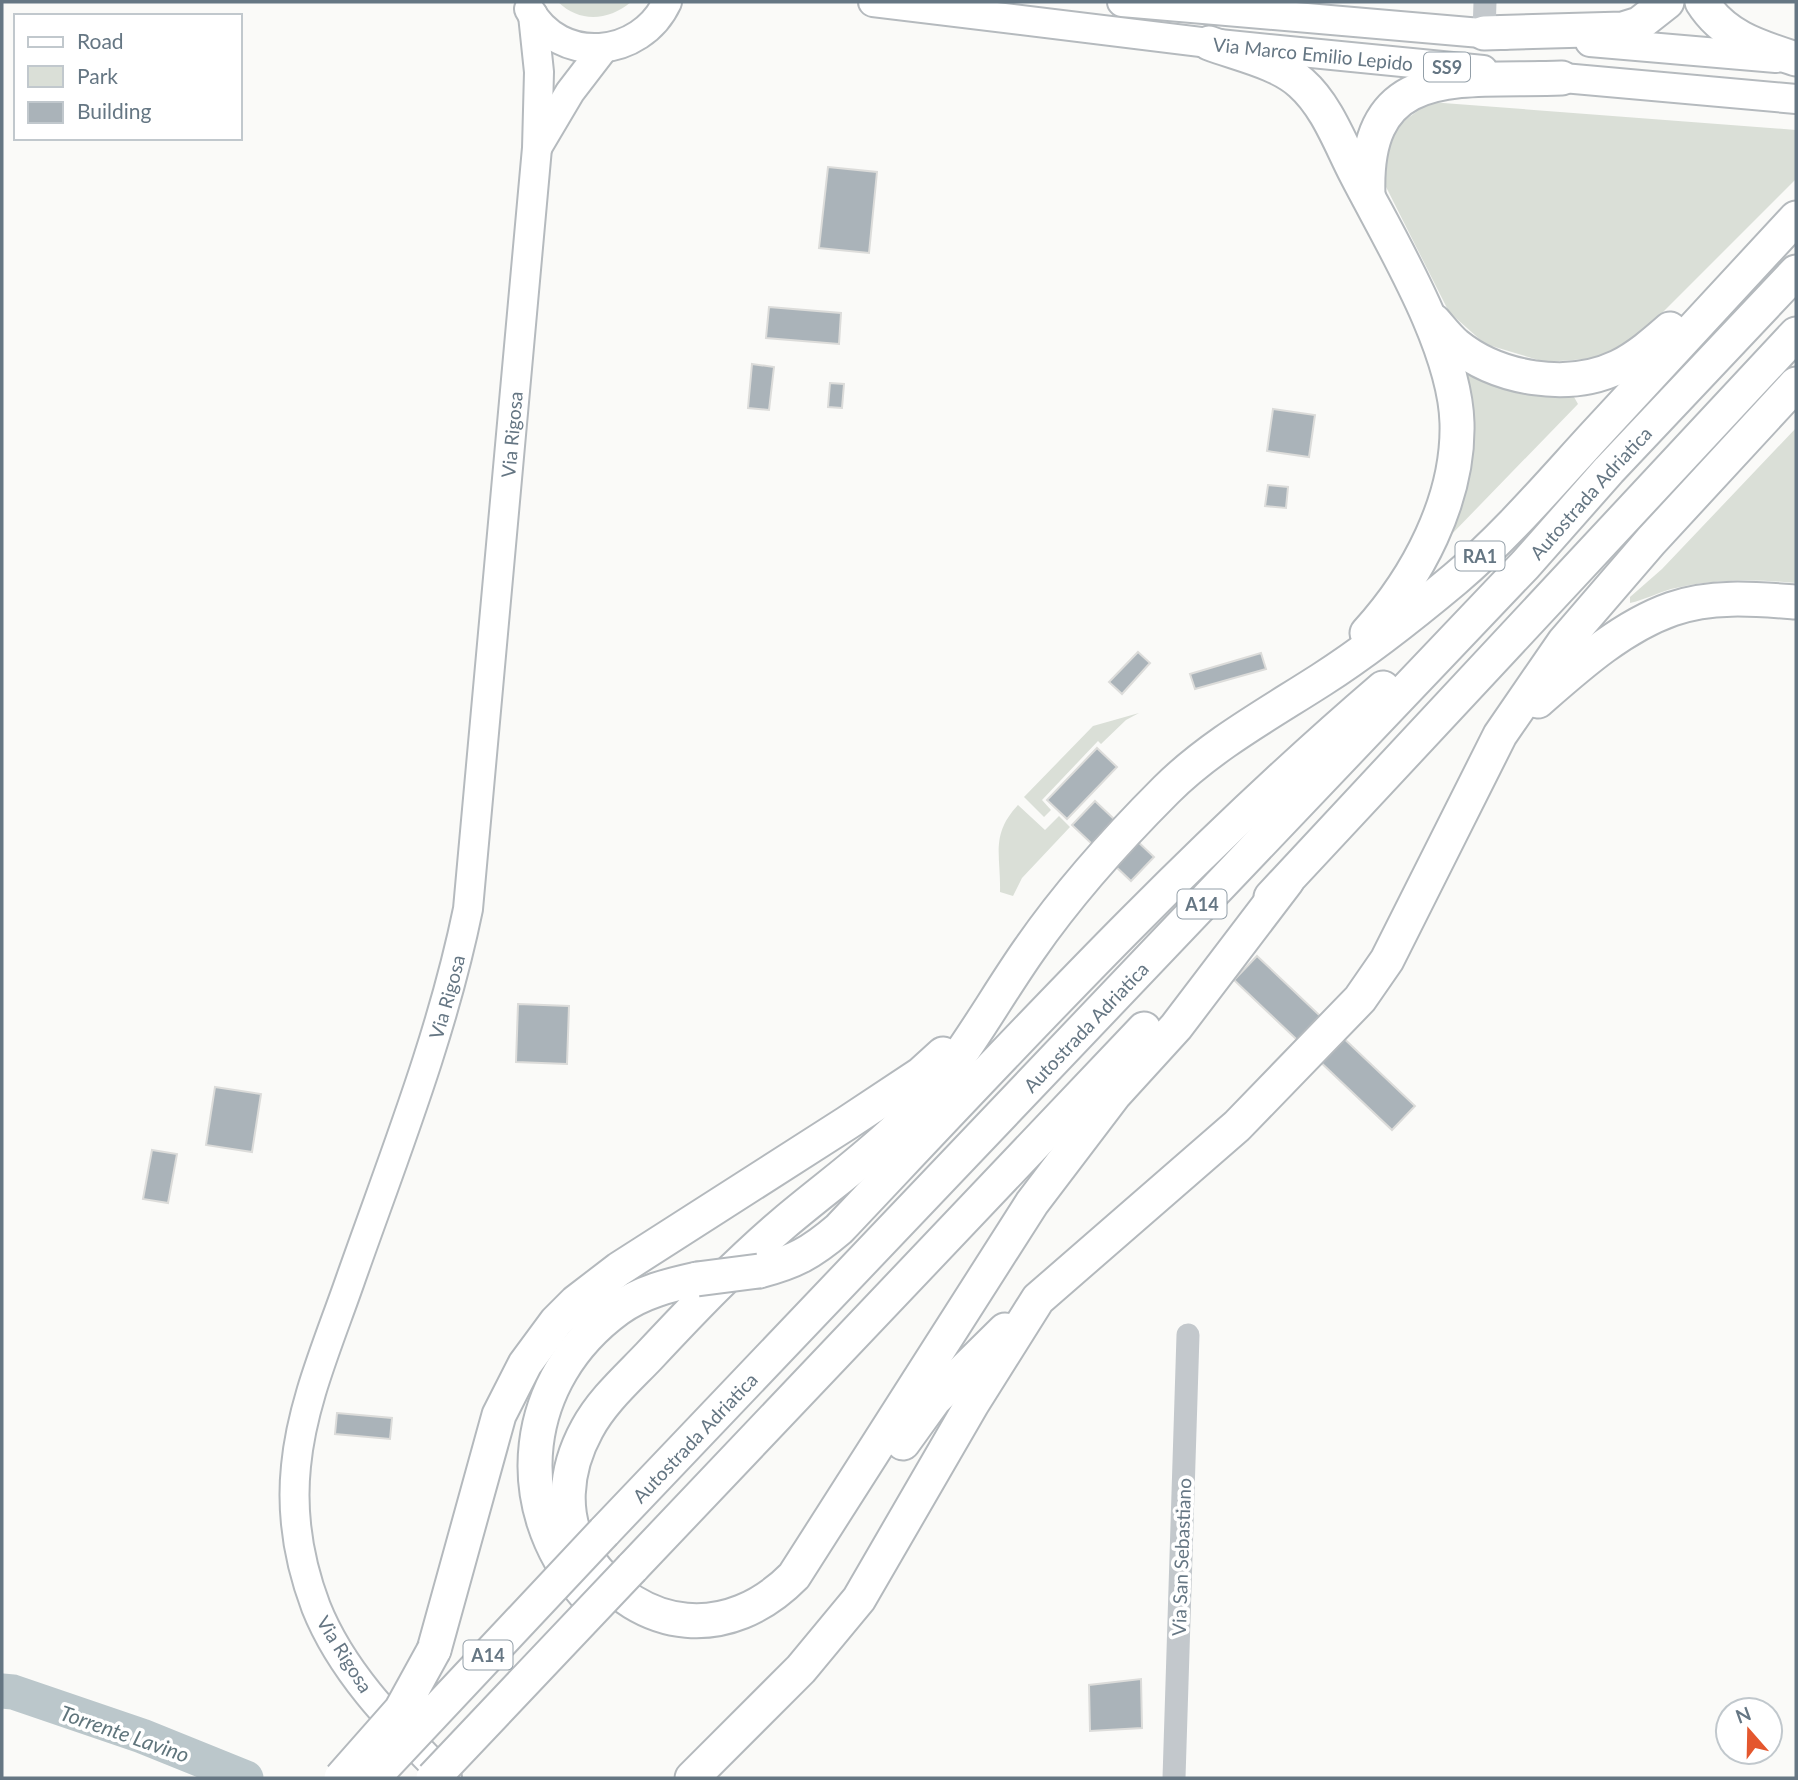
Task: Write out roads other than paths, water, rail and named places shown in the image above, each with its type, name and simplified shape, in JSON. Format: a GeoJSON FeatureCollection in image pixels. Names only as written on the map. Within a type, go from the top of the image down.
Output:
{"type":"FeatureCollection","features":[{"type":"Feature","properties":{"kind":"highway"},"geometry":{"type":"LineString","coordinates":[[1485,17],[1623,29],[1639,24],[1667,2]]}},
{"type":"Feature","properties":{"kind":"highway"},"geometry":{"type":"LineString","coordinates":[[1702,2],[1714,19],[1735,36],[1796,60]]}},
{"type":"Feature","properties":{"kind":"highway"},"geometry":{"type":"LineString","coordinates":[[1209,43],[1299,81],[1331,124],[1423,307],[1446,365],[1454,397],[1457,424],[1447,491],[1412,575],[1380,618],[1327,676]]}},
{"type":"Feature","properties":{"kind":"highway"},"geometry":{"type":"LineString","coordinates":[[1368,198],[1367,163],[1377,126],[1386,111],[1405,95],[1437,84],[1562,78]]}},
{"type":"Feature","properties":{"kind":"highway"},"geometry":{"type":"LineString","coordinates":[[1423,307],[1454,344],[1496,368],[1547,378],[1596,375],[1617,368],[1653,344],[1796,209]]}},
{"type":"Feature","properties":{"kind":"highway","name":"RA1"},"geometry":{"type":"LineString","coordinates":[[986,1015],[1058,909],[1117,840],[1173,783],[1215,749],[1396,629],[1463,572],[1524,512],[1796,218]]}},
{"type":"Feature","properties":{"kind":"highway","name":"Autostrada Adriatica"},"geometry":{"type":"LineString","coordinates":[[373,1778],[1525,565],[1609,470],[1796,272]]}},
{"type":"Feature","properties":{"kind":"highway","name":"Autostrada Adriatica"},"geometry":{"type":"LineString","coordinates":[[433,1778],[939,1242],[1287,881],[1796,334]]}},
{"type":"Feature","properties":{"kind":"highway"},"geometry":{"type":"LineString","coordinates":[[1525,565],[1318,743],[1141,910],[839,1229],[812,1252],[786,1264],[697,1279],[645,1294],[620,1308],[600,1324],[564,1365],[553,1385],[541,1415],[535,1450],[535,1473],[546,1531],[574,1581],[594,1603],[638,1632],[686,1642],[713,1642],[743,1635],[789,1611],[809,1593],[934,1400],[1038,1299],[1237,1126],[1360,999],[1387,960],[1500,735],[1564,642],[1650,541],[1796,384]]}},
{"type":"Feature","properties":{"kind":"highway"},"geometry":{"type":"LineString","coordinates":[[1500,735],[1581,663],[1639,625],[1673,609],[1717,600],[1796,602]]}},
{"type":"Feature","properties":{"kind":"highway"},"geometry":{"type":"LineString","coordinates":[[986,1015],[946,1073],[907,1120],[781,1226],[693,1309],[609,1399],[589,1426],[570,1475],[568,1501],[571,1527],[582,1551],[600,1577],[652,1614],[677,1620],[732,1616],[754,1608],[778,1592],[794,1576],[1032,1203],[1114,1095],[1175,1027],[1287,881]]}},
{"type":"Feature","properties":{"kind":"highway"},"geometry":{"type":"LineString","coordinates":[[341,1778],[401,1710],[434,1650],[499,1415],[525,1364],[556,1322],[576,1302],[619,1269],[921,1074],[986,1015]]}},
{"type":"Feature","properties":{"kind":"highway"},"geometry":{"type":"LineString","coordinates":[[692,1778],[802,1669],[859,1598],[972,1404],[1038,1299]]}},
{"type":"Feature","properties":{"kind":"main road","name":"Via Marco Emilio Lepido"},"geometry":{"type":"LineString","coordinates":[[873,2],[937,7],[1209,43],[1796,99]]}},
{"type":"Feature","properties":{"kind":"main road","name":"Via Marco Emilio Lepido"},"geometry":{"type":"LineString","coordinates":[[1122,2],[1485,17],[1796,60]]}},
{"type":"Feature","properties":{"kind":"main road"},"geometry":{"type":"LineString","coordinates":[[529,9],[546,31],[564,42],[583,48],[603,49],[626,43],[646,31],[670,6]]}},
{"type":"Feature","properties":{"kind":"main road","name":"Via Rigosa"},"geometry":{"type":"LineString","coordinates":[[447,1778],[364,1688],[336,1647],[317,1609],[298,1543],[295,1469],[300,1435],[329,1341],[437,1034],[455,971],[468,909],[537,148],[538,72],[529,9]]}},
{"type":"Feature","properties":{"kind":"main road","name":"Via Rigosa"},"geometry":{"type":"LineString","coordinates":[[537,148],[570,92],[603,49]]}},
{"type":"Feature","properties":{"kind":"street","name":"Via San Sebastiano"},"geometry":{"type":"LineString","coordinates":[[1174,1778],[1188,1335]]}},
{"type":"Feature","properties":{"kind":"waterway","name":"Torrente Lavino"},"geometry":{"type":"LineString","coordinates":[[2,1691],[13,1692],[142,1736],[246,1778]]}}]}
